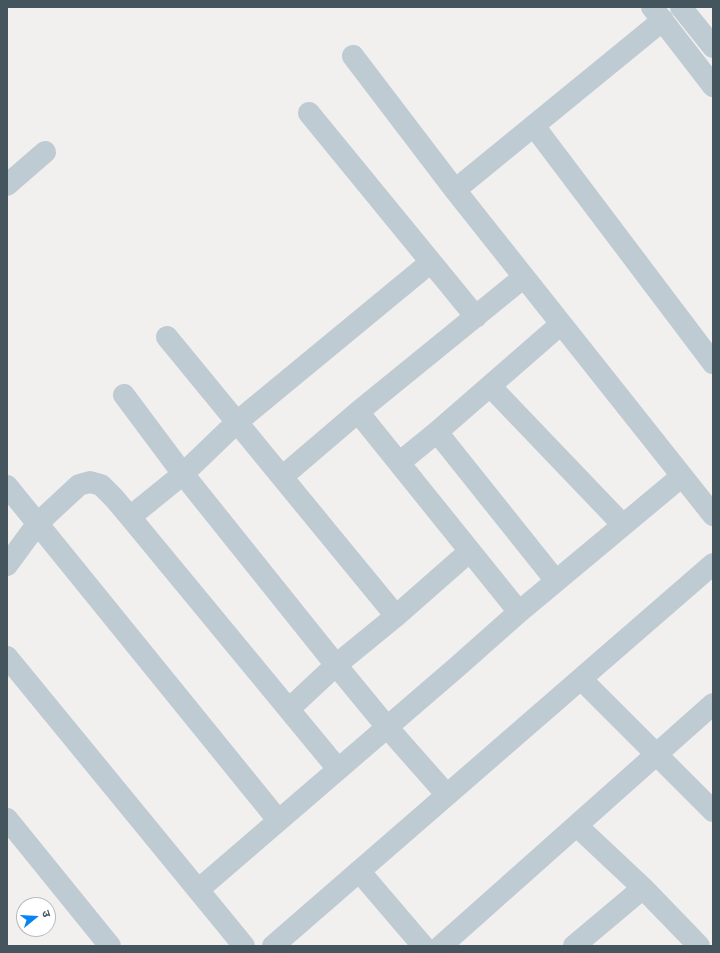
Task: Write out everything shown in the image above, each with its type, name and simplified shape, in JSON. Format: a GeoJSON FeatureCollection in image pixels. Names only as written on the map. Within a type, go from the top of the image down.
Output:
{"type":"FeatureCollection","features":[{"type":"Feature","properties":{"kind":"street"},"geometry":{"type":"LineString","coordinates":[[682,7],[713,47]]}},
{"type":"Feature","properties":{"kind":"street"},"geometry":{"type":"LineString","coordinates":[[455,190],[534,126],[657,14],[713,86]]}},
{"type":"Feature","properties":{"kind":"street"},"geometry":{"type":"LineString","coordinates":[[353,56],[455,190],[713,515]]}},
{"type":"Feature","properties":{"kind":"street"},"geometry":{"type":"LineString","coordinates":[[309,113],[476,317]]}},
{"type":"Feature","properties":{"kind":"street"},"geometry":{"type":"LineString","coordinates":[[534,126],[713,363]]}},
{"type":"Feature","properties":{"kind":"street"},"geometry":{"type":"LineString","coordinates":[[7,185],[44,152]]}},
{"type":"Feature","properties":{"kind":"street"},"geometry":{"type":"LineString","coordinates":[[130,517],[183,474],[237,422],[431,262]]}},
{"type":"Feature","properties":{"kind":"street"},"geometry":{"type":"LineString","coordinates":[[282,477],[358,412],[524,277]]}},
{"type":"Feature","properties":{"kind":"street"},"geometry":{"type":"LineString","coordinates":[[399,463],[437,432],[561,324]]}},
{"type":"Feature","properties":{"kind":"street"},"geometry":{"type":"LineString","coordinates":[[167,337],[396,616]]}},
{"type":"Feature","properties":{"kind":"street"},"geometry":{"type":"LineString","coordinates":[[490,386],[624,525]]}},
{"type":"Feature","properties":{"kind":"street"},"geometry":{"type":"LineString","coordinates":[[124,395],[183,474],[336,665],[387,727],[447,795]]}},
{"type":"Feature","properties":{"kind":"street"},"geometry":{"type":"LineString","coordinates":[[358,412],[519,612]]}},
{"type":"Feature","properties":{"kind":"street"},"geometry":{"type":"LineString","coordinates":[[437,432],[556,581]]}},
{"type":"Feature","properties":{"kind":"street"},"geometry":{"type":"LineString","coordinates":[[198,890],[519,612],[682,476]]}},
{"type":"Feature","properties":{"kind":"street"},"geometry":{"type":"LineString","coordinates":[[7,565],[38,523],[79,485],[90,482],[101,485],[130,517],[338,769]]}},
{"type":"Feature","properties":{"kind":"street"},"geometry":{"type":"LineString","coordinates":[[7,486],[278,820]]}},
{"type":"Feature","properties":{"kind":"street"},"geometry":{"type":"LineString","coordinates":[[288,709],[336,665],[396,616],[470,551]]}},
{"type":"Feature","properties":{"kind":"street"},"geometry":{"type":"LineString","coordinates":[[272,946],[713,564]]}},
{"type":"Feature","properties":{"kind":"street"},"geometry":{"type":"LineString","coordinates":[[7,657],[244,946]]}},
{"type":"Feature","properties":{"kind":"street"},"geometry":{"type":"LineString","coordinates":[[581,679],[713,811]]}},
{"type":"Feature","properties":{"kind":"street"},"geometry":{"type":"LineString","coordinates":[[441,946],[713,704]]}},
{"type":"Feature","properties":{"kind":"street"},"geometry":{"type":"LineString","coordinates":[[7,820],[101,943]]}},
{"type":"Feature","properties":{"kind":"street"},"geometry":{"type":"LineString","coordinates":[[577,826],[643,888],[699,946]]}},
{"type":"Feature","properties":{"kind":"street"},"geometry":{"type":"LineString","coordinates":[[359,871],[423,946]]}},
{"type":"Feature","properties":{"kind":"street"},"geometry":{"type":"LineString","coordinates":[[578,945],[643,888]]}}]}
